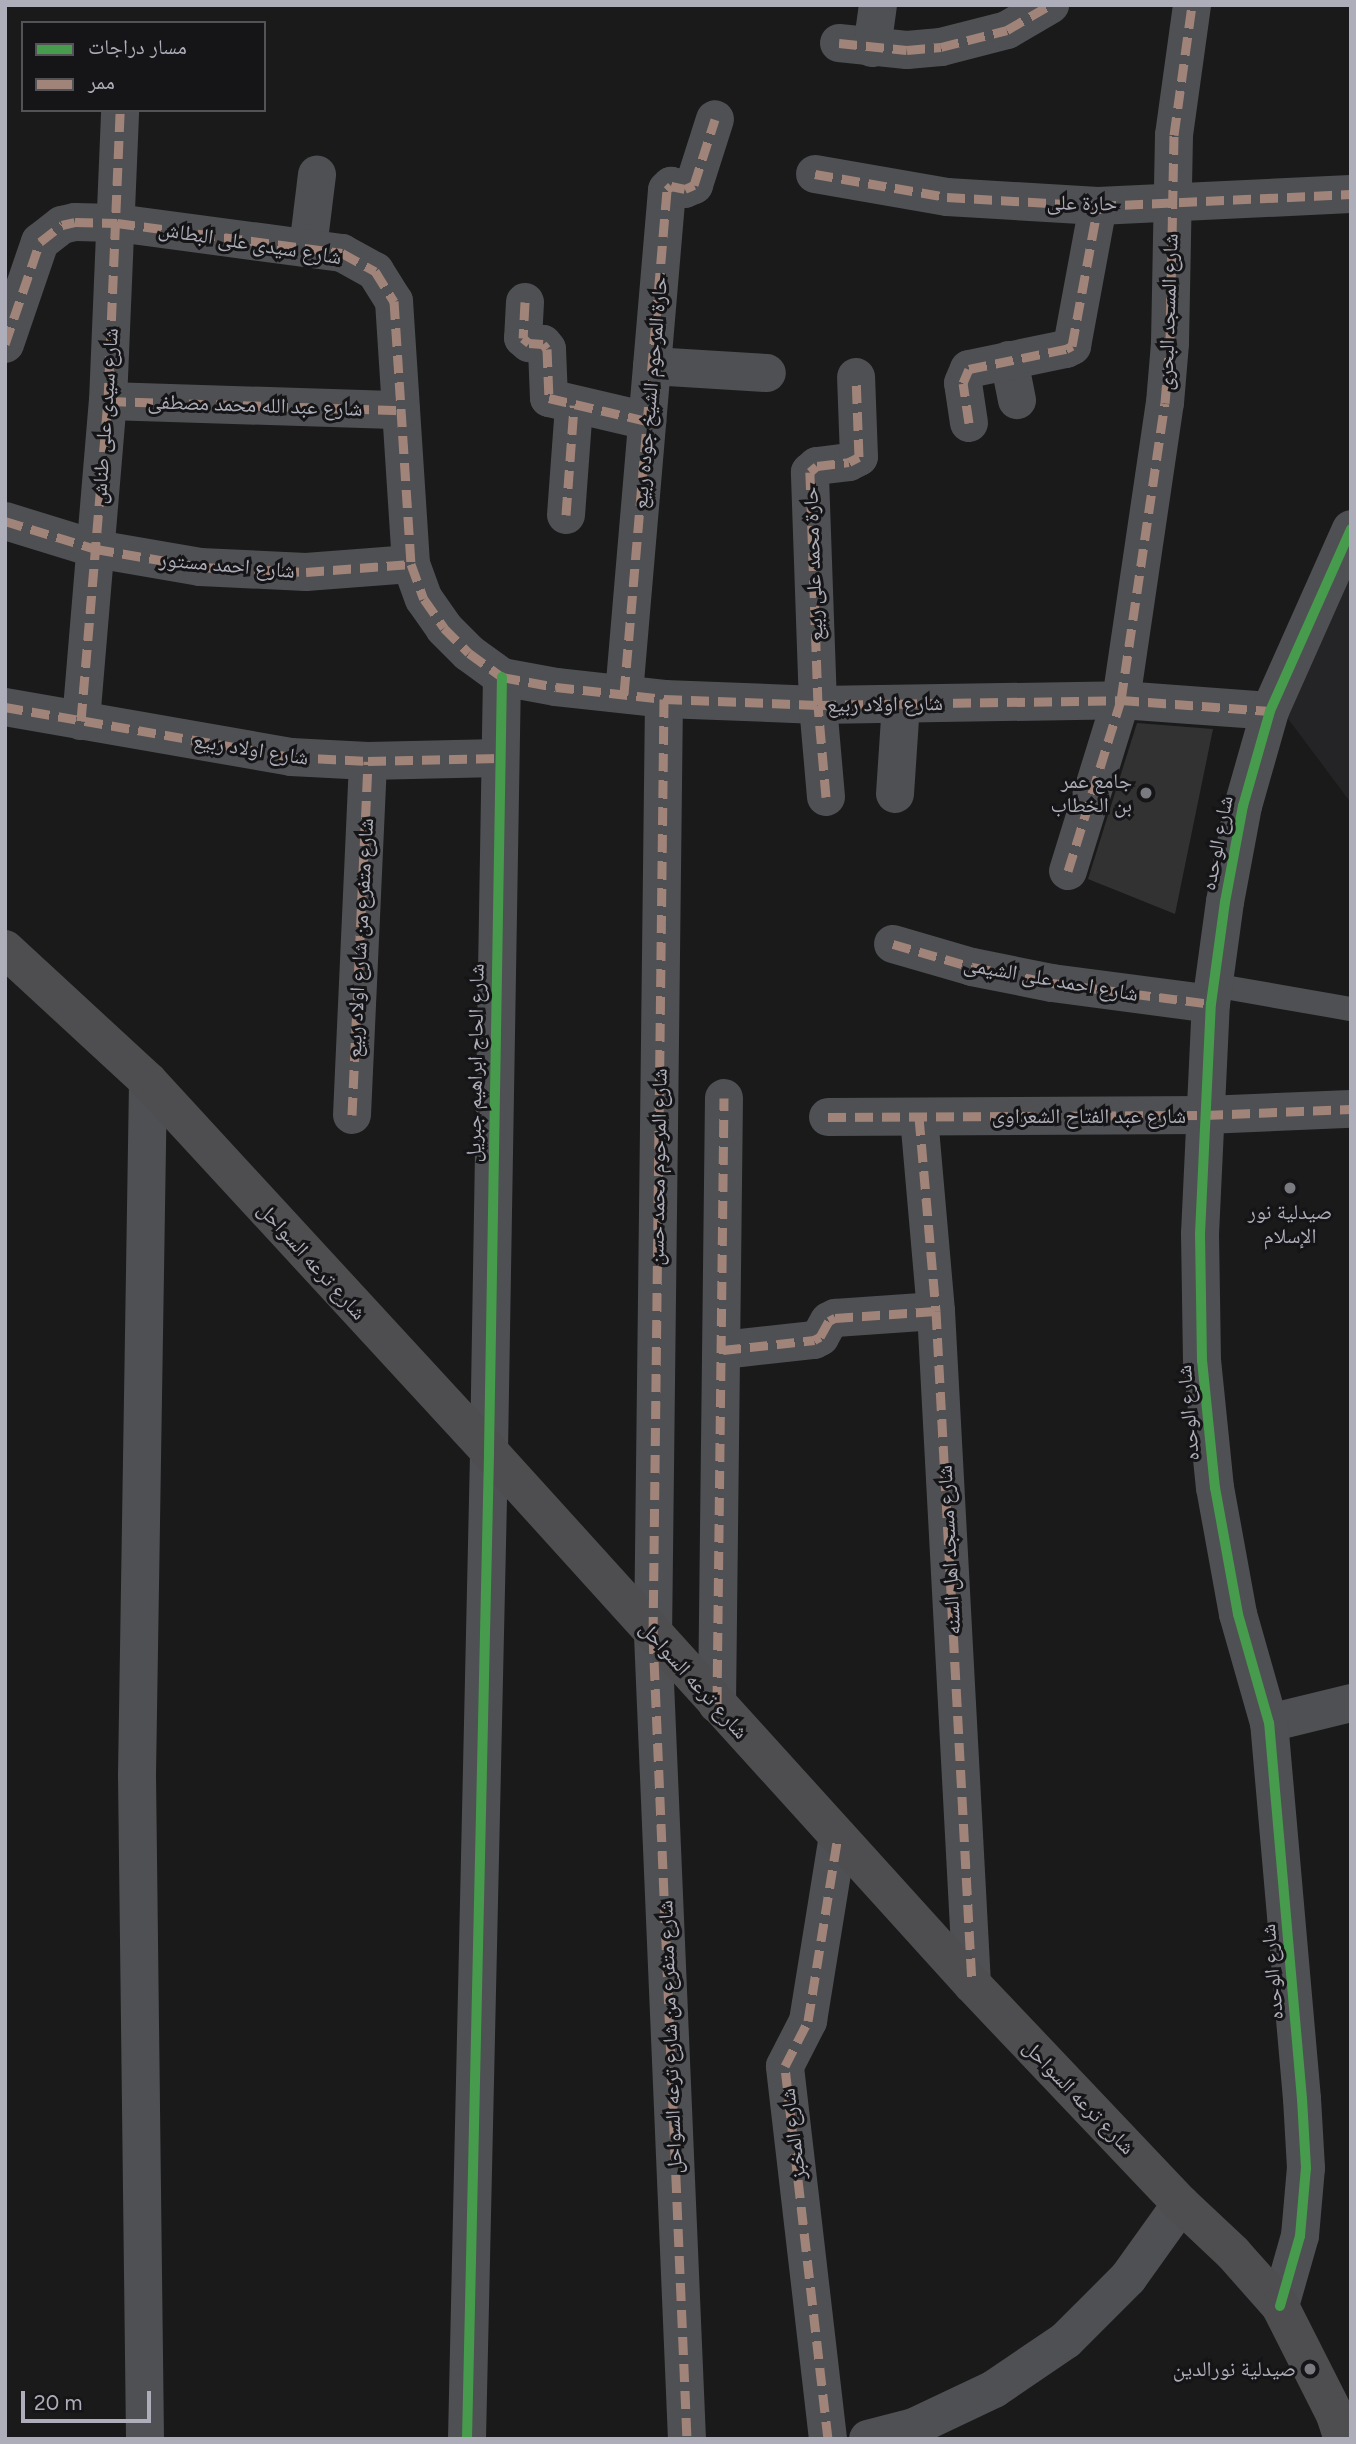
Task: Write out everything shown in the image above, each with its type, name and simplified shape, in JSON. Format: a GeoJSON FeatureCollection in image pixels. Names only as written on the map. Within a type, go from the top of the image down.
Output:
{"type":"FeatureCollection","features":[{"type":"Feature","properties":{"kind":"main road","name":"شارع ترعه السواحل"},"geometry":{"type":"LineString","coordinates":[[5,949],[148,1081],[489,1451],[972,1984],[1181,2204],[1233,2253],[1280,2306],[1335,2415],[1343,2439]]}},
{"type":"Feature","properties":{"kind":"street"},"geometry":{"type":"LineString","coordinates":[[878,5],[856,46],[907,50],[974,41],[1007,30],[1050,5]]}},
{"type":"Feature","properties":{"kind":"street","name":"شارع المسجد البحرى"},"geometry":{"type":"LineString","coordinates":[[1068,872],[1121,700],[1166,391],[1170,343],[1174,135],[1192,5]]}},
{"type":"Feature","properties":{"kind":"street","name":"شارع سيدى على طناش"},"geometry":{"type":"LineString","coordinates":[[81,721],[108,401],[120,112]]}},
{"type":"Feature","properties":{"kind":"street","name":"حارة المرحوم الشيخ جوده ربيع"},"geometry":{"type":"LineString","coordinates":[[624,694],[667,190],[670,186],[685,189],[694,185],[715,119]]}},
{"type":"Feature","properties":{"kind":"street"},"geometry":{"type":"LineString","coordinates":[[308,248],[317,174]]}},
{"type":"Feature","properties":{"kind":"street","name":"حارة على"},"geometry":{"type":"LineString","coordinates":[[815,174],[947,197],[1098,206],[1351,194]]}},
{"type":"Feature","properties":{"kind":"street"},"geometry":{"type":"LineString","coordinates":[[970,422],[964,375],[969,369],[1072,346],[1098,206]]}},
{"type":"Feature","properties":{"kind":"street","name":"شارع سيدى على البطاش"},"geometry":{"type":"LineString","coordinates":[[5,344],[40,242],[62,225],[75,222],[117,223],[342,253],[375,271],[394,301],[411,564],[425,599],[444,628],[469,653],[502,677]]}},
{"type":"Feature","properties":{"kind":"street"},"geometry":{"type":"LineString","coordinates":[[525,302],[523,338],[529,343],[543,344],[547,349],[547,396],[554,401],[647,421]]}},
{"type":"Feature","properties":{"kind":"street"},"geometry":{"type":"LineString","coordinates":[[1009,360],[1017,400]]}},
{"type":"Feature","properties":{"kind":"street"},"geometry":{"type":"LineString","coordinates":[[652,366],[767,373]]}},
{"type":"Feature","properties":{"kind":"street","name":"حارة محمد على ربيع"},"geometry":{"type":"LineString","coordinates":[[818,705],[810,472],[817,466],[849,462],[859,457],[861,451],[856,377]]}},
{"type":"Feature","properties":{"kind":"street","name":"شارع عبد الله محمد مصطفى"},"geometry":{"type":"LineString","coordinates":[[108,401],[401,410]]}},
{"type":"Feature","properties":{"kind":"street"},"geometry":{"type":"LineString","coordinates":[[566,515],[574,405]]}},
{"type":"Feature","properties":{"kind":"street","name":"شارع احمد مستور"},"geometry":{"type":"LineString","coordinates":[[5,522],[96,549],[213,568],[306,572],[411,564]]}},
{"type":"Feature","properties":{"kind":"street","name":"شارع الوحده"},"geometry":{"type":"LineString","coordinates":[[1280,2306],[1300,2236],[1306,2168],[1269,1723],[1238,1614],[1214,1476],[1202,1349],[1200,1234],[1212,994],[1225,902],[1243,806],[1270,711],[1351,529]]}},
{"type":"Feature","properties":{"kind":"street","name":"شارع اولاد ربيع"},"geometry":{"type":"LineString","coordinates":[[502,677],[663,699],[818,705],[1121,700],[1270,711]]}},
{"type":"Feature","properties":{"kind":"street","name":"شارع الحاج ابراهيم جبريل"},"geometry":{"type":"LineString","coordinates":[[467,2439],[489,1451],[502,677]]}},
{"type":"Feature","properties":{"kind":"street","name":"شارع المرحوم محمد حسن"},"geometry":{"type":"LineString","coordinates":[[653,1635],[663,699]]}},
{"type":"Feature","properties":{"kind":"street"},"geometry":{"type":"LineString","coordinates":[[895,794],[901,704]]}},
{"type":"Feature","properties":{"kind":"street"},"geometry":{"type":"LineString","coordinates":[[818,705],[826,797]]}},
{"type":"Feature","properties":{"kind":"street","name":"شارع اولاد ربيع"},"geometry":{"type":"LineString","coordinates":[[5,707],[291,758],[368,761],[499,758]]}},
{"type":"Feature","properties":{"kind":"street","name":"شارع متفرع من شارع اولاد ربيع"},"geometry":{"type":"LineString","coordinates":[[352,1115],[368,761]]}},
{"type":"Feature","properties":{"kind":"street","name":"شارع احمد على الشيمى"},"geometry":{"type":"LineString","coordinates":[[893,944],[972,967],[1052,983],[1212,994]]}},
{"type":"Feature","properties":{"kind":"street"},"geometry":{"type":"LineString","coordinates":[[145,2439],[138,1775],[148,1081]]}},
{"type":"Feature","properties":{"kind":"street"},"geometry":{"type":"LineString","coordinates":[[717,1704],[724,1098]]}},
{"type":"Feature","properties":{"kind":"street","name":"شارع عبد الفتاح الشعراوى"},"geometry":{"type":"LineString","coordinates":[[828,1117],[1205,1115],[1351,1109]]}},
{"type":"Feature","properties":{"kind":"street","name":"شارع مسجد اهل السنه"},"geometry":{"type":"LineString","coordinates":[[919,1117],[936,1311],[972,1984]]}},
{"type":"Feature","properties":{"kind":"street"},"geometry":{"type":"LineString","coordinates":[[723,1350],[814,1339],[820,1337],[829,1321],[835,1318],[936,1311]]}},
{"type":"Feature","properties":{"kind":"street","name":"شارع متفرع من شارع ترعه السواحل"},"geometry":{"type":"LineString","coordinates":[[653,1635],[687,2439]]}},
{"type":"Feature","properties":{"kind":"street"},"geometry":{"type":"LineString","coordinates":[[1269,1723],[1351,1703]]}},
{"type":"Feature","properties":{"kind":"street","name":"شارع المخبز"},"geometry":{"type":"LineString","coordinates":[[828,2439],[785,2066],[808,2021],[838,1836]]}},
{"type":"Feature","properties":{"kind":"street"},"geometry":{"type":"LineString","coordinates":[[868,2439],[914,2427],[994,2389],[1066,2340],[1128,2278],[1181,2204]]}},
{"type":"Feature","properties":{"kind":"lane"},"geometry":{"type":"LineString","coordinates":[[1212,994],[1351,1009]]}},
{"type":"Feature","properties":{"kind":"shaded area"},"geometry":{"type":"Polygon","coordinates":[[[1351,567],[1351,803],[1280,708],[1351,567]]]}},
{"type":"Feature","properties":{"kind":"building","name":"جامع عمر بن الخطاب"},"geometry":{"type":"Polygon","coordinates":[[[1137,723],[1213,729],[1175,914],[1088,879],[1137,723]]]}},
{"type":"Feature","properties":{"kind":"marked path"},"geometry":{"type":"LineString","coordinates":[[839,43],[907,50],[941,47],[1007,30],[1050,5]]}},
{"type":"Feature","properties":{"kind":"marked path"},"geometry":{"type":"LineString","coordinates":[[1068,871],[1121,700],[1165,403],[1170,343],[1174,135],[1192,5]]}},
{"type":"Feature","properties":{"kind":"marked path"},"geometry":{"type":"LineString","coordinates":[[81,721],[108,401],[120,112]]}},
{"type":"Feature","properties":{"kind":"marked path"},"geometry":{"type":"LineString","coordinates":[[624,694],[667,190],[671,186],[685,189],[694,185],[715,119]]}},
{"type":"Feature","properties":{"kind":"marked path"},"geometry":{"type":"LineString","coordinates":[[815,174],[947,197],[1098,206],[1351,194]]}},
{"type":"Feature","properties":{"kind":"marked path"},"geometry":{"type":"LineString","coordinates":[[969,423],[963,383],[969,369],[1072,346],[1098,206]]}},
{"type":"Feature","properties":{"kind":"marked path"},"geometry":{"type":"LineString","coordinates":[[5,344],[40,242],[62,225],[75,222],[117,223],[342,253],[375,271],[394,301],[411,564],[424,599],[444,628],[469,653],[502,677],[556,687],[664,699],[818,705],[1121,700],[1270,711]]}},
{"type":"Feature","properties":{"kind":"marked path"},"geometry":{"type":"LineString","coordinates":[[525,302],[523,338],[529,343],[543,344],[547,349],[549,398],[647,421]]}},
{"type":"Feature","properties":{"kind":"marked path"},"geometry":{"type":"LineString","coordinates":[[826,797],[818,705],[810,472],[817,466],[849,462],[859,457],[856,377]]}},
{"type":"Feature","properties":{"kind":"marked path"},"geometry":{"type":"LineString","coordinates":[[108,401],[401,410]]}},
{"type":"Feature","properties":{"kind":"marked path"},"geometry":{"type":"LineString","coordinates":[[566,515],[574,405]]}},
{"type":"Feature","properties":{"kind":"marked path"},"geometry":{"type":"LineString","coordinates":[[5,521],[96,549],[200,567],[306,572],[411,564]]}},
{"type":"Feature","properties":{"kind":"marked path"},"geometry":{"type":"LineString","coordinates":[[664,699],[653,1635],[687,2439]]}},
{"type":"Feature","properties":{"kind":"marked path"},"geometry":{"type":"LineString","coordinates":[[5,707],[291,757],[368,761],[499,758]]}},
{"type":"Feature","properties":{"kind":"marked path"},"geometry":{"type":"LineString","coordinates":[[352,1115],[368,761]]}},
{"type":"Feature","properties":{"kind":"marked path"},"geometry":{"type":"LineString","coordinates":[[893,944],[972,967],[1052,983],[1211,1004]]}},
{"type":"Feature","properties":{"kind":"marked path"},"geometry":{"type":"LineString","coordinates":[[717,1704],[724,1098]]}},
{"type":"Feature","properties":{"kind":"marked path"},"geometry":{"type":"LineString","coordinates":[[828,1117],[1205,1115],[1351,1109]]}},
{"type":"Feature","properties":{"kind":"marked path"},"geometry":{"type":"LineString","coordinates":[[919,1117],[936,1311],[972,1984]]}},
{"type":"Feature","properties":{"kind":"marked path"},"geometry":{"type":"LineString","coordinates":[[723,1350],[814,1340],[820,1337],[829,1321],[835,1318],[936,1311]]}},
{"type":"Feature","properties":{"kind":"marked path"},"geometry":{"type":"LineString","coordinates":[[828,2439],[785,2066],[808,2021],[838,1836]]}},
{"type":"Feature","properties":{"kind":"cycle path"},"geometry":{"type":"LineString","coordinates":[[1280,2306],[1300,2236],[1306,2168],[1302,2099],[1269,1723],[1238,1614],[1215,1488],[1202,1361],[1200,1234],[1211,1004],[1225,902],[1243,806],[1270,711],[1351,529]]}},
{"type":"Feature","properties":{"kind":"cycle path"},"geometry":{"type":"LineString","coordinates":[[467,2439],[489,1451],[502,677]]}},
{"type":"Feature","properties":{"kind":"place","name":"جامع عمر بن الخطاب"},"geometry":{"type":"Point","coordinates":[1146,793]}},
{"type":"Feature","properties":{"kind":"place","name":"صيدلية نور الإسلام"},"geometry":{"type":"Point","coordinates":[1290,1188]}},
{"type":"Feature","properties":{"kind":"place","name":"صيدلية نورالدين"},"geometry":{"type":"Point","coordinates":[1310,2369]}}]}
